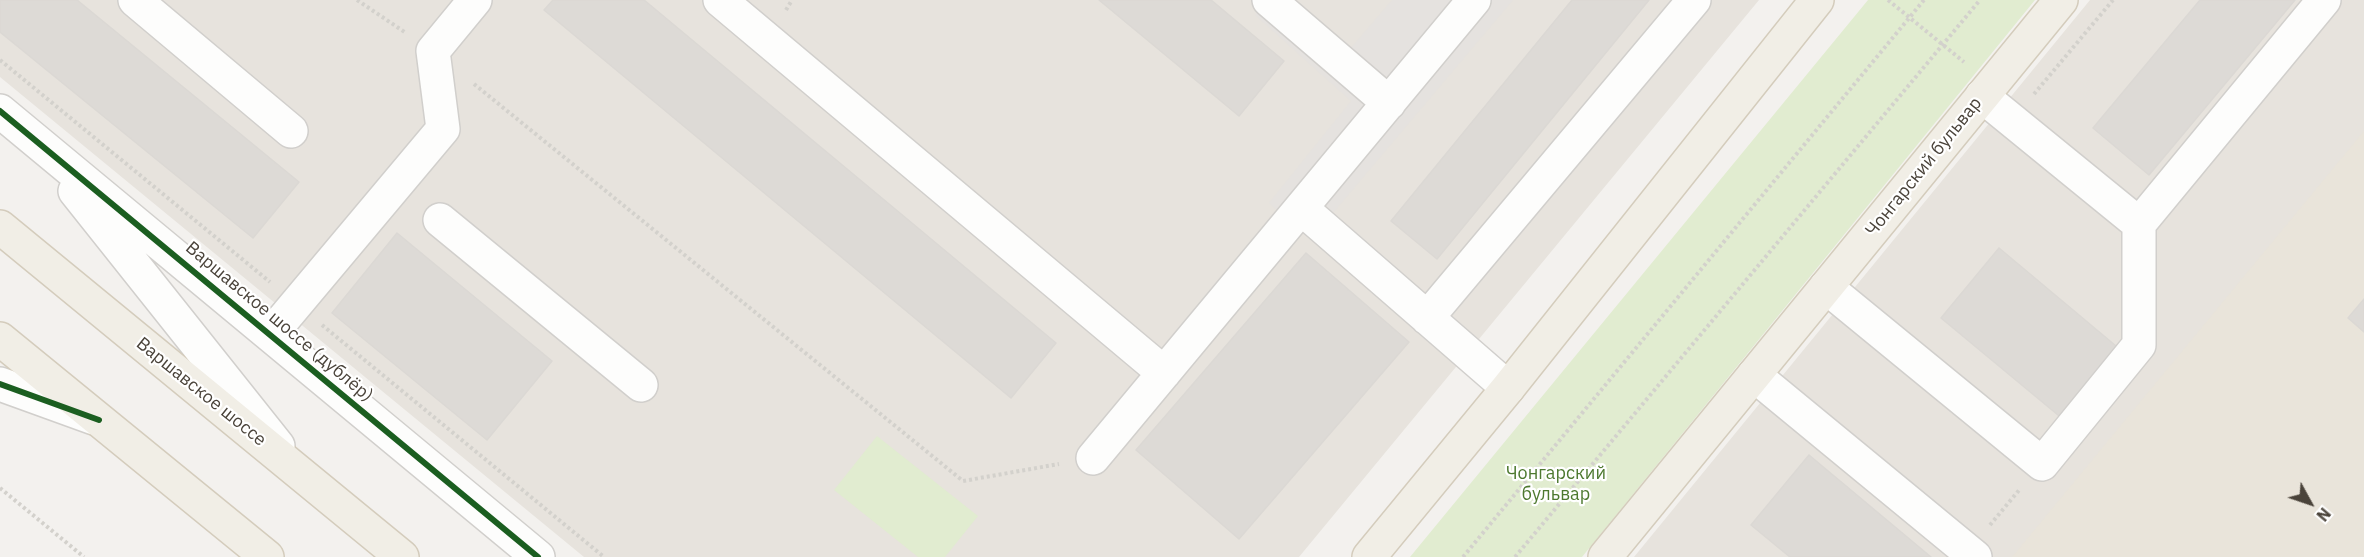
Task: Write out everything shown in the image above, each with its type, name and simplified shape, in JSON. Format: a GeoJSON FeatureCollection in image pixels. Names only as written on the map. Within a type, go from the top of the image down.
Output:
{"type":"FeatureCollection","features":[{"type":"Feature","properties":{"kind":"main road"},"geometry":{"type":"LineString","coordinates":[[1369,557],[1508,388],[1817,0]]}},
{"type":"Feature","properties":{"kind":"main road","name":"Чонгарский бульвар"},"geometry":{"type":"LineString","coordinates":[[1605,557],[2061,0]]}},
{"type":"Feature","properties":{"kind":"main road","name":"Варшавское шоссе"},"geometry":{"type":"LineString","coordinates":[[0,227],[402,557]]}},
{"type":"Feature","properties":{"kind":"main road"},"geometry":{"type":"LineString","coordinates":[[0,339],[267,557]]}},
{"type":"Feature","properties":{"kind":"street"},"geometry":{"type":"LineString","coordinates":[[135,0],[291,131]]}},
{"type":"Feature","properties":{"kind":"street"},"geometry":{"type":"LineString","coordinates":[[270,334],[443,129],[433,51],[475,0]]}},
{"type":"Feature","properties":{"kind":"street"},"geometry":{"type":"LineString","coordinates":[[720,0],[1164,373]]}},
{"type":"Feature","properties":{"kind":"street"},"geometry":{"type":"LineString","coordinates":[[1269,0],[1389,103]]}},
{"type":"Feature","properties":{"kind":"street"},"geometry":{"type":"LineString","coordinates":[[1093,458],[1474,0]]}},
{"type":"Feature","properties":{"kind":"street"},"geometry":{"type":"LineString","coordinates":[[1427,318],[1694,0]]}},
{"type":"Feature","properties":{"kind":"street"},"geometry":{"type":"LineString","coordinates":[[1826,287],[2042,464],[2139,345],[2139,224],[2324,0]]}},
{"type":"Feature","properties":{"kind":"street"},"geometry":{"type":"LineString","coordinates":[[1987,90],[2013,120],[2139,224]]}},
{"type":"Feature","properties":{"kind":"street","name":"Варшавское шоссе (дублёр)"},"geometry":{"type":"LineString","coordinates":[[0,111],[538,557]]}},
{"type":"Feature","properties":{"kind":"street"},"geometry":{"type":"LineString","coordinates":[[34,139],[300,473]]}},
{"type":"Feature","properties":{"kind":"street"},"geometry":{"type":"LineString","coordinates":[[1301,208],[1508,388]]}},
{"type":"Feature","properties":{"kind":"street"},"geometry":{"type":"LineString","coordinates":[[440,219],[641,385]]}},
{"type":"Feature","properties":{"kind":"street"},"geometry":{"type":"LineString","coordinates":[[1754,375],[1968,555]]}},
{"type":"Feature","properties":{"kind":"street"},"geometry":{"type":"LineString","coordinates":[[0,384],[99,420]]}},
{"type":"Feature","properties":{"kind":"path"},"geometry":{"type":"LineString","coordinates":[[357,0],[433,51],[963,481],[1093,458]]}},
{"type":"Feature","properties":{"kind":"path"},"geometry":{"type":"LineString","coordinates":[[1888,0],[1943,45],[1987,90]]}},
{"type":"Feature","properties":{"kind":"path"},"geometry":{"type":"LineString","coordinates":[[1463,557],[1924,0]]}},
{"type":"Feature","properties":{"kind":"path"},"geometry":{"type":"LineString","coordinates":[[1515,557],[1980,0]]}},
{"type":"Feature","properties":{"kind":"path"},"geometry":{"type":"LineString","coordinates":[[2013,120],[2113,0]]}},
{"type":"Feature","properties":{"kind":"path"},"geometry":{"type":"LineString","coordinates":[[0,488],[84,557]]}},
{"type":"Feature","properties":{"kind":"shaded area"},"geometry":{"type":"Polygon","coordinates":[[[0,0],[1759,0],[1299,557],[584,557],[0,77],[0,0]]]}},
{"type":"Feature","properties":{"kind":"shaded area"},"geometry":{"type":"Polygon","coordinates":[[[1269,0],[1350,49],[1392,0],[1513,0],[1311,239],[1269,203],[1351,101],[1255,15],[1269,0]]]}},
{"type":"Feature","properties":{"kind":"shaded area"},"geometry":{"type":"Polygon","coordinates":[[[2090,0],[2364,0],[2364,557],[1634,557],[2090,0]]]}},
{"type":"Feature","properties":{"kind":"shaded area"},"geometry":{"type":"Polygon","coordinates":[[[2364,131],[2364,557],[2012,557],[2364,131]]]}},
{"type":"Feature","properties":{"kind":"green space","name":"Чонгарский бульвар"},"geometry":{"type":"Polygon","coordinates":[[[1868,0],[2035,0],[1582,557],[1410,557],[1868,0]]]}},
{"type":"Feature","properties":{"kind":"green space"},"geometry":{"type":"Polygon","coordinates":[[[877,436],[978,516],[945,557],[918,557],[834,490],[877,436]]]}},
{"type":"Feature","properties":{"kind":"building"},"geometry":{"type":"Polygon","coordinates":[[[0,0],[77,0],[299,182],[253,238],[0,32],[0,0]]]}},
{"type":"Feature","properties":{"kind":"building"},"geometry":{"type":"Polygon","coordinates":[[[553,0],[644,0],[1056,343],[1011,398],[544,10],[553,0]]]}},
{"type":"Feature","properties":{"kind":"building"},"geometry":{"type":"Polygon","coordinates":[[[1099,0],[1211,0],[1284,61],[1239,116],[1099,0]]]}},
{"type":"Feature","properties":{"kind":"building"},"geometry":{"type":"Polygon","coordinates":[[[1572,0],[1649,0],[1437,259],[1391,221],[1572,0]]]}},
{"type":"Feature","properties":{"kind":"building"},"geometry":{"type":"Polygon","coordinates":[[[2200,0],[2295,0],[2149,175],[2093,128],[2200,0]]]}},
{"type":"Feature","properties":{"kind":"building"},"geometry":{"type":"Polygon","coordinates":[[[397,233],[552,361],[487,440],[332,313],[397,233]]]}},
{"type":"Feature","properties":{"kind":"building"},"geometry":{"type":"Polygon","coordinates":[[[1999,248],[2122,351],[2064,420],[1941,318],[1999,248]]]}},
{"type":"Feature","properties":{"kind":"building"},"geometry":{"type":"Polygon","coordinates":[[[1306,253],[1409,342],[1239,539],[1136,450],[1306,253]]]}},
{"type":"Feature","properties":{"kind":"building"},"geometry":{"type":"Polygon","coordinates":[[[2364,299],[2364,332],[2348,318],[2364,299]]]}},
{"type":"Feature","properties":{"kind":"building"},"geometry":{"type":"Polygon","coordinates":[[[1809,455],[1931,557],[1790,557],[1751,525],[1809,455]]]}},
{"type":"Feature","properties":{"kind":"cycle path"},"geometry":{"type":"LineString","coordinates":[[0,111],[538,557]]}},
{"type":"Feature","properties":{"kind":"cycle path"},"geometry":{"type":"LineString","coordinates":[[0,384],[99,420]]}}]}
